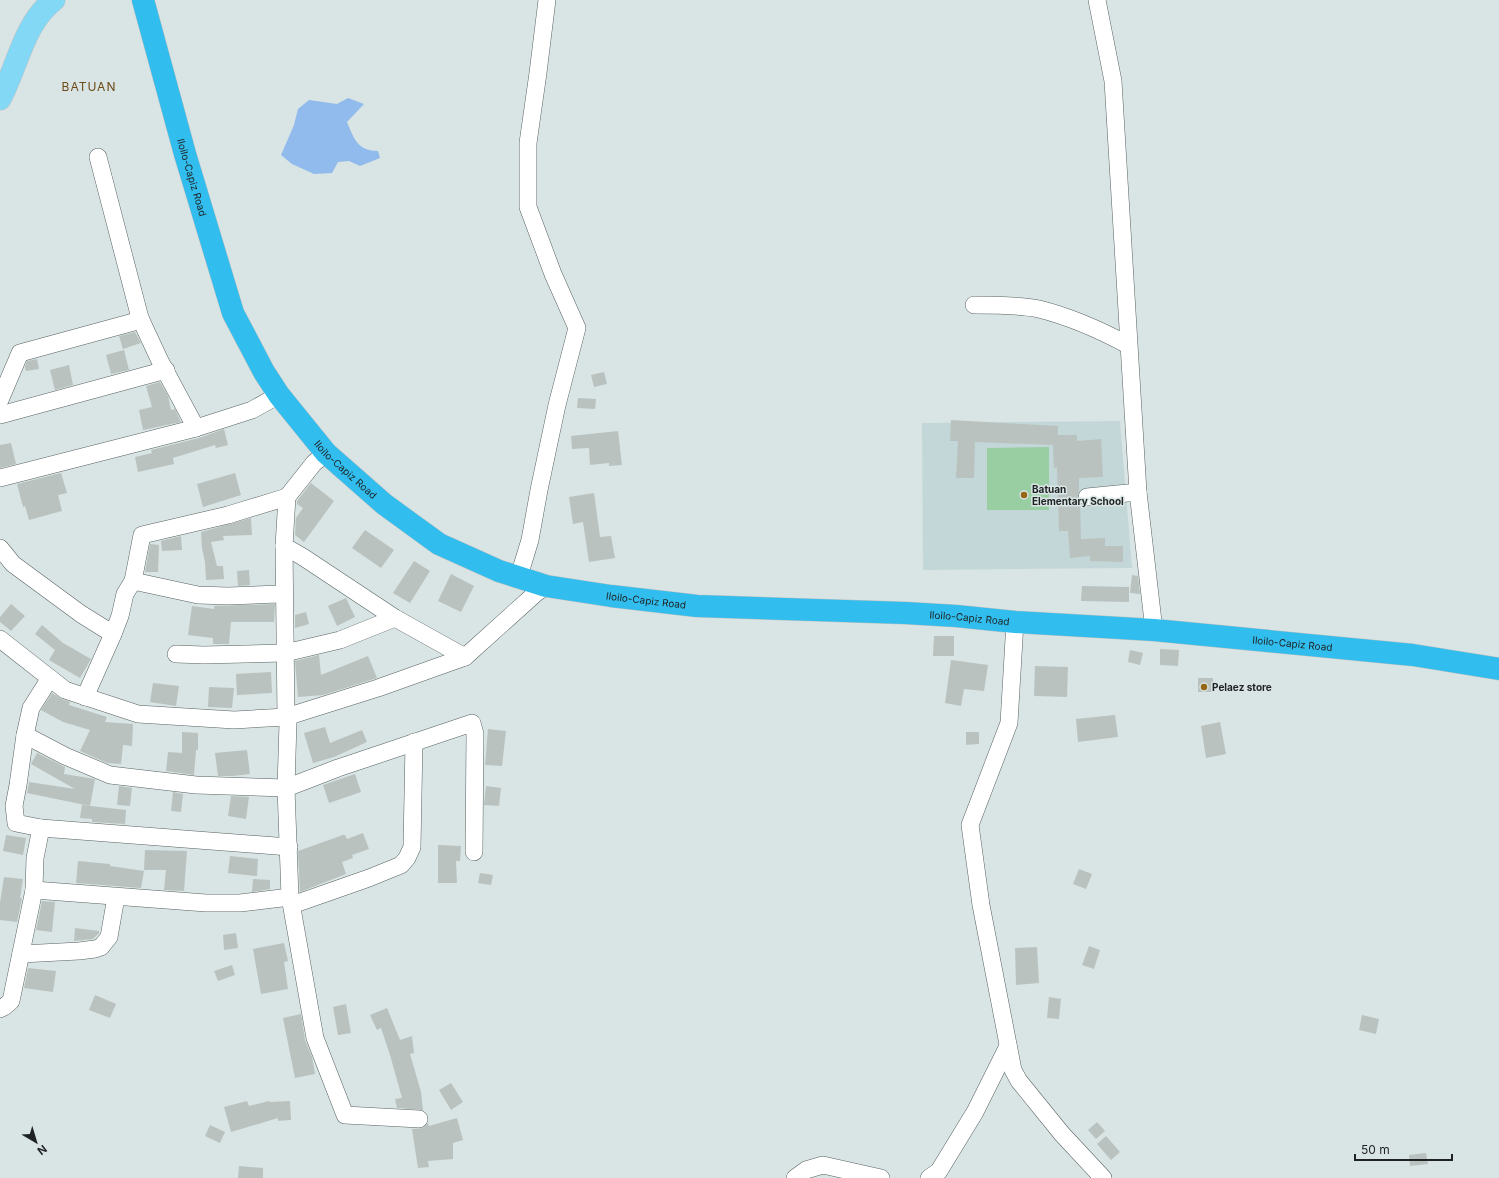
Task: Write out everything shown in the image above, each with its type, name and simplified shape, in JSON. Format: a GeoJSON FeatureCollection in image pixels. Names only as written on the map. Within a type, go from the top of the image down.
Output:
{"type":"FeatureCollection","features":[{"type":"Feature","properties":{"kind":"highway","name":"Iloilo-Capiz Road"},"geometry":{"type":"LineString","coordinates":[[143,0],[185,154],[233,313],[264,372],[280,395],[326,453],[384,504],[439,544],[499,571],[546,586],[610,596],[697,606],[905,613],[1016,622],[1154,630],[1413,655],[1499,668]]}},
{"type":"Feature","properties":{"kind":"main road"},"geometry":{"type":"LineString","coordinates":[[0,99],[7,86],[27,34],[43,8],[54,0]]}},
{"type":"Feature","properties":{"kind":"street"},"geometry":{"type":"LineString","coordinates":[[518,576],[530,540],[557,405],[577,328],[552,274],[528,208],[528,143],[547,0]]}},
{"type":"Feature","properties":{"kind":"street"},"geometry":{"type":"LineString","coordinates":[[1097,0],[1113,81],[1138,492],[1154,630]]}},
{"type":"Feature","properties":{"kind":"street"},"geometry":{"type":"LineString","coordinates":[[98,157],[141,320],[196,428]]}},
{"type":"Feature","properties":{"kind":"street"},"geometry":{"type":"LineString","coordinates":[[974,305],[1038,309],[1094,327],[1128,345]]}},
{"type":"Feature","properties":{"kind":"street"},"geometry":{"type":"LineString","coordinates":[[0,400],[20,353],[141,320]]}},
{"type":"Feature","properties":{"kind":"street"},"geometry":{"type":"LineString","coordinates":[[0,415],[166,370]]}},
{"type":"Feature","properties":{"kind":"street"},"geometry":{"type":"LineString","coordinates":[[0,478],[196,428],[252,410],[280,395]]}},
{"type":"Feature","properties":{"kind":"street"},"geometry":{"type":"LineString","coordinates":[[84,696],[113,634],[120,616],[125,594],[133,581],[142,535],[228,515],[287,497],[314,463],[326,453]]}},
{"type":"Feature","properties":{"kind":"street"},"geometry":{"type":"LineString","coordinates":[[1087,497],[1138,492]]}},
{"type":"Feature","properties":{"kind":"street"},"geometry":{"type":"LineString","coordinates":[[287,497],[284,546],[284,596],[286,717],[288,722],[286,788],[291,901],[315,1038],[345,1115],[419,1119]]}},
{"type":"Feature","properties":{"kind":"street"},"geometry":{"type":"LineString","coordinates":[[284,546],[395,618],[465,657]]}},
{"type":"Feature","properties":{"kind":"street"},"geometry":{"type":"LineString","coordinates":[[0,548],[13,564],[80,614],[113,634]]}},
{"type":"Feature","properties":{"kind":"street"},"geometry":{"type":"LineString","coordinates":[[133,581],[198,595],[228,596],[279,594],[284,596]]}},
{"type":"Feature","properties":{"kind":"street"},"geometry":{"type":"LineString","coordinates":[[0,639],[66,690],[138,714],[234,720],[286,717],[378,688],[465,657],[535,594],[546,586]]}},
{"type":"Feature","properties":{"kind":"street"},"geometry":{"type":"LineString","coordinates":[[176,654],[204,655],[285,653],[340,640],[395,618]]}},
{"type":"Feature","properties":{"kind":"street"},"geometry":{"type":"LineString","coordinates":[[1016,622],[1009,723],[970,825],[981,905],[1013,1070],[1019,1081],[1062,1134],[1103,1178]]}},
{"type":"Feature","properties":{"kind":"street"},"geometry":{"type":"LineString","coordinates":[[50,678],[31,708],[25,735],[14,806],[8,822],[41,828],[289,847]]}},
{"type":"Feature","properties":{"kind":"street"},"geometry":{"type":"LineString","coordinates":[[25,735],[65,756],[110,775],[196,785],[286,788],[472,723],[475,740],[474,852]]}},
{"type":"Feature","properties":{"kind":"street"},"geometry":{"type":"LineString","coordinates":[[34,890],[206,903],[240,903],[291,901],[369,878],[400,865],[407,858],[412,847],[414,742]]}},
{"type":"Feature","properties":{"kind":"street"},"geometry":{"type":"LineString","coordinates":[[0,1009],[11,1001],[34,890],[36,858],[41,828]]}},
{"type":"Feature","properties":{"kind":"street"},"geometry":{"type":"LineString","coordinates":[[21,954],[79,951],[101,947],[109,937],[116,897]]}},
{"type":"Feature","properties":{"kind":"street"},"geometry":{"type":"LineString","coordinates":[[929,1178],[939,1171],[975,1112],[1008,1046]]}},
{"type":"Feature","properties":{"kind":"street"},"geometry":{"type":"LineString","coordinates":[[795,1178],[806,1170],[823,1166],[881,1178]]}},
{"type":"Feature","properties":{"kind":"shaded area","name":"Batuan Elementary School"},"geometry":{"type":"Polygon","coordinates":[[[1120,421],[1132,568],[923,570],[922,423],[1120,421]]]}},
{"type":"Feature","properties":{"kind":"green space"},"geometry":{"type":"Polygon","coordinates":[[[1049,447],[1049,510],[987,510],[987,448],[1049,447]]]}},
{"type":"Feature","properties":{"kind":"water"},"geometry":{"type":"Polygon","coordinates":[[[348,98],[364,104],[347,122],[352,134],[361,146],[366,149],[378,151],[380,158],[360,166],[349,161],[338,162],[332,173],[314,174],[292,164],[281,155],[294,125],[298,109],[309,100],[337,104],[348,98]]]}},
{"type":"Feature","properties":{"kind":"building"},"geometry":{"type":"Polygon","coordinates":[[[135,332],[141,343],[123,349],[119,336],[135,332]]]}},
{"type":"Feature","properties":{"kind":"building"},"geometry":{"type":"Polygon","coordinates":[[[124,350],[129,370],[111,374],[106,355],[124,350]]]}},
{"type":"Feature","properties":{"kind":"building"},"geometry":{"type":"Polygon","coordinates":[[[37,359],[39,369],[26,371],[25,367],[27,361],[37,359]]]}},
{"type":"Feature","properties":{"kind":"building"},"geometry":{"type":"Polygon","coordinates":[[[69,365],[73,385],[55,390],[50,370],[69,365]]]}},
{"type":"Feature","properties":{"kind":"building"},"geometry":{"type":"Polygon","coordinates":[[[604,372],[607,384],[594,387],[591,375],[604,372]]]}},
{"type":"Feature","properties":{"kind":"building"},"geometry":{"type":"Polygon","coordinates":[[[160,382],[168,396],[171,410],[175,409],[181,422],[143,430],[139,410],[152,407],[146,386],[160,382]]]}},
{"type":"Feature","properties":{"kind":"building"},"geometry":{"type":"Polygon","coordinates":[[[578,398],[596,399],[595,409],[577,408],[578,398]]]}},
{"type":"Feature","properties":{"kind":"building"},"geometry":{"type":"Polygon","coordinates":[[[951,420],[1058,426],[1058,435],[1077,435],[1077,441],[1101,439],[1103,477],[1079,478],[1079,491],[1077,498],[1080,504],[1081,539],[1105,538],[1105,546],[1123,546],[1123,562],[1090,561],[1090,556],[1070,558],[1068,531],[1059,531],[1057,467],[1054,468],[1053,445],[975,442],[974,478],[956,478],[958,441],[950,441],[951,420]]]}},
{"type":"Feature","properties":{"kind":"building"},"geometry":{"type":"Polygon","coordinates":[[[224,429],[228,445],[216,448],[215,445],[173,458],[174,464],[138,472],[135,457],[152,453],[151,450],[199,438],[224,429]]]}},
{"type":"Feature","properties":{"kind":"building"},"geometry":{"type":"Polygon","coordinates":[[[618,431],[622,465],[609,466],[609,463],[590,465],[589,448],[572,449],[571,436],[618,431]]]}},
{"type":"Feature","properties":{"kind":"building"},"geometry":{"type":"Polygon","coordinates":[[[11,443],[16,464],[0,468],[0,445],[11,443]]]}},
{"type":"Feature","properties":{"kind":"building"},"geometry":{"type":"Polygon","coordinates":[[[61,473],[67,493],[58,495],[62,511],[29,520],[25,506],[23,507],[17,484],[61,473]]]}},
{"type":"Feature","properties":{"kind":"building"},"geometry":{"type":"Polygon","coordinates":[[[235,473],[241,495],[203,507],[197,484],[235,473]]]}},
{"type":"Feature","properties":{"kind":"building"},"geometry":{"type":"Polygon","coordinates":[[[311,483],[334,501],[304,542],[295,535],[296,518],[303,508],[297,504],[297,501],[311,483]]]}},
{"type":"Feature","properties":{"kind":"building"},"geometry":{"type":"Polygon","coordinates":[[[594,493],[600,537],[611,536],[615,558],[589,562],[583,522],[573,524],[569,497],[594,493]]]}},
{"type":"Feature","properties":{"kind":"building"},"geometry":{"type":"Polygon","coordinates":[[[251,518],[252,535],[223,536],[224,540],[211,542],[217,566],[223,566],[224,579],[206,580],[201,532],[251,518]]]}},
{"type":"Feature","properties":{"kind":"building"},"geometry":{"type":"Polygon","coordinates":[[[365,530],[394,550],[381,568],[352,548],[365,530]]]}},
{"type":"Feature","properties":{"kind":"building"},"geometry":{"type":"Polygon","coordinates":[[[181,536],[182,550],[162,551],[161,541],[181,536]]]}},
{"type":"Feature","properties":{"kind":"building"},"geometry":{"type":"Polygon","coordinates":[[[150,544],[159,545],[158,572],[145,572],[150,544]]]}},
{"type":"Feature","properties":{"kind":"building"},"geometry":{"type":"Polygon","coordinates":[[[414,561],[430,571],[410,603],[393,593],[414,561]]]}},
{"type":"Feature","properties":{"kind":"building"},"geometry":{"type":"Polygon","coordinates":[[[249,570],[250,585],[238,586],[237,571],[249,570]]]}},
{"type":"Feature","properties":{"kind":"building"},"geometry":{"type":"Polygon","coordinates":[[[451,574],[474,586],[461,612],[438,601],[451,574]]]}},
{"type":"Feature","properties":{"kind":"building"},"geometry":{"type":"Polygon","coordinates":[[[1132,575],[1138,576],[1140,594],[1130,593],[1132,575]]]}},
{"type":"Feature","properties":{"kind":"building"},"geometry":{"type":"Polygon","coordinates":[[[1082,586],[1129,587],[1129,602],[1081,601],[1082,586]]]}},
{"type":"Feature","properties":{"kind":"building"},"geometry":{"type":"Polygon","coordinates":[[[346,598],[355,617],[337,626],[328,606],[346,598]]]}},
{"type":"Feature","properties":{"kind":"building"},"geometry":{"type":"Polygon","coordinates":[[[11,604],[25,616],[11,631],[0,622],[0,617],[11,604]]]}},
{"type":"Feature","properties":{"kind":"building"},"geometry":{"type":"Polygon","coordinates":[[[275,604],[274,622],[231,622],[229,644],[213,644],[213,638],[188,635],[192,606],[214,609],[214,606],[275,604]]]}},
{"type":"Feature","properties":{"kind":"building"},"geometry":{"type":"Polygon","coordinates":[[[306,612],[309,624],[295,628],[295,615],[306,612]]]}},
{"type":"Feature","properties":{"kind":"building"},"geometry":{"type":"Polygon","coordinates":[[[42,625],[63,643],[91,659],[80,678],[49,660],[55,650],[35,634],[42,625]]]}},
{"type":"Feature","properties":{"kind":"building"},"geometry":{"type":"Polygon","coordinates":[[[934,636],[954,636],[954,656],[933,656],[934,636]]]}},
{"type":"Feature","properties":{"kind":"building"},"geometry":{"type":"Polygon","coordinates":[[[1160,649],[1179,650],[1178,666],[1160,665],[1160,649]]]}},
{"type":"Feature","properties":{"kind":"building"},"geometry":{"type":"Polygon","coordinates":[[[1130,650],[1143,653],[1140,665],[1128,662],[1130,650]]]}},
{"type":"Feature","properties":{"kind":"building"},"geometry":{"type":"Polygon","coordinates":[[[319,655],[321,675],[368,656],[377,678],[323,695],[298,697],[295,661],[319,655]]]}},
{"type":"Feature","properties":{"kind":"building"},"geometry":{"type":"Polygon","coordinates":[[[951,660],[988,665],[984,691],[964,689],[961,706],[945,703],[951,660]]]}},
{"type":"Feature","properties":{"kind":"building"},"geometry":{"type":"Polygon","coordinates":[[[1035,666],[1068,667],[1067,697],[1034,696],[1035,666]]]}},
{"type":"Feature","properties":{"kind":"building"},"geometry":{"type":"Polygon","coordinates":[[[271,672],[272,693],[237,695],[236,674],[271,672]]]}},
{"type":"Feature","properties":{"kind":"building"},"geometry":{"type":"Polygon","coordinates":[[[1198,678],[1213,678],[1213,692],[1198,692],[1198,678]]]}},
{"type":"Feature","properties":{"kind":"building"},"geometry":{"type":"Polygon","coordinates":[[[153,683],[179,686],[176,706],[150,702],[153,683]]]}},
{"type":"Feature","properties":{"kind":"building"},"geometry":{"type":"Polygon","coordinates":[[[209,687],[234,688],[232,708],[208,707],[209,687]]]}},
{"type":"Feature","properties":{"kind":"building"},"geometry":{"type":"Polygon","coordinates":[[[52,693],[70,702],[69,705],[107,717],[105,722],[133,724],[132,746],[123,745],[121,764],[107,763],[80,751],[90,730],[63,722],[41,710],[52,693]]]}},
{"type":"Feature","properties":{"kind":"building"},"geometry":{"type":"Polygon","coordinates":[[[1115,715],[1118,737],[1078,742],[1076,719],[1115,715]]]}},
{"type":"Feature","properties":{"kind":"building"},"geometry":{"type":"Polygon","coordinates":[[[1220,722],[1226,754],[1206,758],[1201,726],[1220,722]]]}},
{"type":"Feature","properties":{"kind":"building"},"geometry":{"type":"Polygon","coordinates":[[[325,727],[330,743],[362,730],[367,742],[334,757],[313,763],[304,733],[325,727]]]}},
{"type":"Feature","properties":{"kind":"building"},"geometry":{"type":"Polygon","coordinates":[[[488,729],[506,731],[502,766],[485,765],[488,729]]]}},
{"type":"Feature","properties":{"kind":"building"},"geometry":{"type":"Polygon","coordinates":[[[182,732],[198,733],[198,750],[196,750],[194,775],[166,771],[168,752],[182,753],[182,732]]]}},
{"type":"Feature","properties":{"kind":"building"},"geometry":{"type":"Polygon","coordinates":[[[966,732],[979,732],[979,744],[966,745],[966,732]]]}},
{"type":"Feature","properties":{"kind":"building"},"geometry":{"type":"Polygon","coordinates":[[[247,750],[250,774],[218,776],[215,753],[247,750]]]}},
{"type":"Feature","properties":{"kind":"building"},"geometry":{"type":"Polygon","coordinates":[[[37,753],[65,767],[64,774],[95,779],[90,806],[27,793],[29,782],[75,789],[31,764],[37,753]]]}},
{"type":"Feature","properties":{"kind":"building"},"geometry":{"type":"Polygon","coordinates":[[[355,774],[361,792],[329,803],[323,785],[355,774]]]}},
{"type":"Feature","properties":{"kind":"building"},"geometry":{"type":"Polygon","coordinates":[[[119,786],[132,788],[130,806],[117,805],[119,786]]]}},
{"type":"Feature","properties":{"kind":"building"},"geometry":{"type":"Polygon","coordinates":[[[486,786],[501,788],[499,806],[484,805],[486,786]]]}},
{"type":"Feature","properties":{"kind":"building"},"geometry":{"type":"Polygon","coordinates":[[[173,792],[183,794],[181,812],[171,811],[173,792]]]}},
{"type":"Feature","properties":{"kind":"building"},"geometry":{"type":"Polygon","coordinates":[[[231,796],[249,797],[246,819],[228,816],[231,796]]]}},
{"type":"Feature","properties":{"kind":"building"},"geometry":{"type":"Polygon","coordinates":[[[82,805],[126,810],[125,824],[92,822],[92,819],[80,818],[82,805]]]}},
{"type":"Feature","properties":{"kind":"building"},"geometry":{"type":"Polygon","coordinates":[[[363,833],[369,849],[352,855],[353,858],[342,862],[346,874],[300,892],[298,851],[343,835],[345,835],[347,839],[363,833]]]}},
{"type":"Feature","properties":{"kind":"building"},"geometry":{"type":"Polygon","coordinates":[[[6,835],[26,838],[23,855],[3,851],[6,835]]]}},
{"type":"Feature","properties":{"kind":"building"},"geometry":{"type":"Polygon","coordinates":[[[438,845],[461,846],[460,861],[456,861],[457,883],[438,883],[438,845]]]}},
{"type":"Feature","properties":{"kind":"building"},"geometry":{"type":"Polygon","coordinates":[[[145,850],[187,851],[184,891],[164,890],[166,870],[144,870],[145,850]]]}},
{"type":"Feature","properties":{"kind":"building"},"geometry":{"type":"Polygon","coordinates":[[[230,856],[258,859],[257,876],[228,873],[230,856]]]}},
{"type":"Feature","properties":{"kind":"building"},"geometry":{"type":"Polygon","coordinates":[[[78,861],[110,864],[110,866],[144,871],[141,888],[76,883],[78,861]]]}},
{"type":"Feature","properties":{"kind":"building"},"geometry":{"type":"Polygon","coordinates":[[[1079,869],[1092,874],[1086,889],[1073,884],[1079,869]]]}},
{"type":"Feature","properties":{"kind":"building"},"geometry":{"type":"Polygon","coordinates":[[[480,873],[493,875],[491,885],[478,883],[480,873]]]}},
{"type":"Feature","properties":{"kind":"building"},"geometry":{"type":"Polygon","coordinates":[[[4,877],[23,879],[20,898],[22,898],[17,922],[0,920],[0,903],[4,877]]]}},
{"type":"Feature","properties":{"kind":"building"},"geometry":{"type":"Polygon","coordinates":[[[253,879],[270,880],[270,889],[252,892],[253,879]]]}},
{"type":"Feature","properties":{"kind":"building"},"geometry":{"type":"Polygon","coordinates":[[[42,901],[55,902],[52,932],[36,930],[42,901]]]}},
{"type":"Feature","properties":{"kind":"building"},"geometry":{"type":"Polygon","coordinates":[[[75,928],[99,931],[99,933],[93,939],[74,941],[75,928]]]}},
{"type":"Feature","properties":{"kind":"building"},"geometry":{"type":"Polygon","coordinates":[[[236,933],[238,948],[224,950],[223,935],[236,933]]]}},
{"type":"Feature","properties":{"kind":"building"},"geometry":{"type":"Polygon","coordinates":[[[284,943],[288,961],[284,962],[288,989],[261,994],[253,949],[284,943]]]}},
{"type":"Feature","properties":{"kind":"building"},"geometry":{"type":"Polygon","coordinates":[[[1089,946],[1100,950],[1094,969],[1082,965],[1089,946]]]}},
{"type":"Feature","properties":{"kind":"building"},"geometry":{"type":"Polygon","coordinates":[[[1037,947],[1039,983],[1016,985],[1015,948],[1037,947]]]}},
{"type":"Feature","properties":{"kind":"building"},"geometry":{"type":"Polygon","coordinates":[[[232,965],[235,975],[218,981],[214,971],[232,965]]]}},
{"type":"Feature","properties":{"kind":"building"},"geometry":{"type":"Polygon","coordinates":[[[28,968],[56,971],[53,992],[24,988],[28,968]]]}},
{"type":"Feature","properties":{"kind":"building"},"geometry":{"type":"Polygon","coordinates":[[[95,995],[116,1004],[110,1018],[89,1010],[95,995]]]}},
{"type":"Feature","properties":{"kind":"building"},"geometry":{"type":"Polygon","coordinates":[[[1049,997],[1061,999],[1059,1019],[1047,1018],[1049,997]]]}},
{"type":"Feature","properties":{"kind":"building"},"geometry":{"type":"Polygon","coordinates":[[[346,1004],[351,1033],[338,1035],[333,1007],[346,1004]]]}},
{"type":"Feature","properties":{"kind":"building"},"geometry":{"type":"Polygon","coordinates":[[[387,1008],[400,1040],[412,1036],[414,1053],[410,1054],[421,1092],[423,1110],[397,1108],[395,1099],[402,1098],[390,1055],[381,1028],[377,1030],[370,1015],[387,1008]]]}},
{"type":"Feature","properties":{"kind":"building"},"geometry":{"type":"Polygon","coordinates":[[[301,1014],[305,1040],[312,1057],[315,1074],[295,1078],[283,1018],[301,1014]]]}},
{"type":"Feature","properties":{"kind":"building"},"geometry":{"type":"Polygon","coordinates":[[[1362,1015],[1379,1019],[1376,1034],[1359,1030],[1362,1015]]]}},
{"type":"Feature","properties":{"kind":"building"},"geometry":{"type":"Polygon","coordinates":[[[451,1083],[463,1102],[451,1110],[439,1090],[451,1083]]]}},
{"type":"Feature","properties":{"kind":"building"},"geometry":{"type":"Polygon","coordinates":[[[247,1101],[249,1106],[269,1101],[290,1101],[291,1120],[278,1121],[278,1118],[231,1132],[224,1107],[247,1101]]]}},
{"type":"Feature","properties":{"kind":"building"},"geometry":{"type":"Polygon","coordinates":[[[457,1118],[463,1140],[453,1143],[453,1159],[428,1161],[429,1167],[418,1168],[412,1129],[423,1128],[428,1123],[429,1126],[457,1118]]]}},
{"type":"Feature","properties":{"kind":"building"},"geometry":{"type":"Polygon","coordinates":[[[1097,1122],[1105,1131],[1096,1139],[1088,1130],[1097,1122]]]}},
{"type":"Feature","properties":{"kind":"building"},"geometry":{"type":"Polygon","coordinates":[[[210,1125],[225,1132],[220,1143],[205,1136],[210,1125]]]}},
{"type":"Feature","properties":{"kind":"building"},"geometry":{"type":"Polygon","coordinates":[[[1106,1136],[1120,1152],[1111,1160],[1097,1144],[1106,1136]]]}},
{"type":"Feature","properties":{"kind":"building"},"geometry":{"type":"Polygon","coordinates":[[[1426,1153],[1428,1164],[1410,1166],[1409,1155],[1426,1153]]]}},
{"type":"Feature","properties":{"kind":"building"},"geometry":{"type":"Polygon","coordinates":[[[239,1166],[263,1168],[263,1178],[238,1178],[239,1166]]]}},
{"type":"Feature","properties":{"kind":"place","name":"Batuan Elementary School"},"geometry":{"type":"Point","coordinates":[1024,495]}},
{"type":"Feature","properties":{"kind":"place","name":"Pelaez store"},"geometry":{"type":"Point","coordinates":[1204,687]}},
{"type":"Feature","properties":{"kind":"district","name":"BATUAN"},"geometry":{"type":"Point","coordinates":[89,86]}}]}
